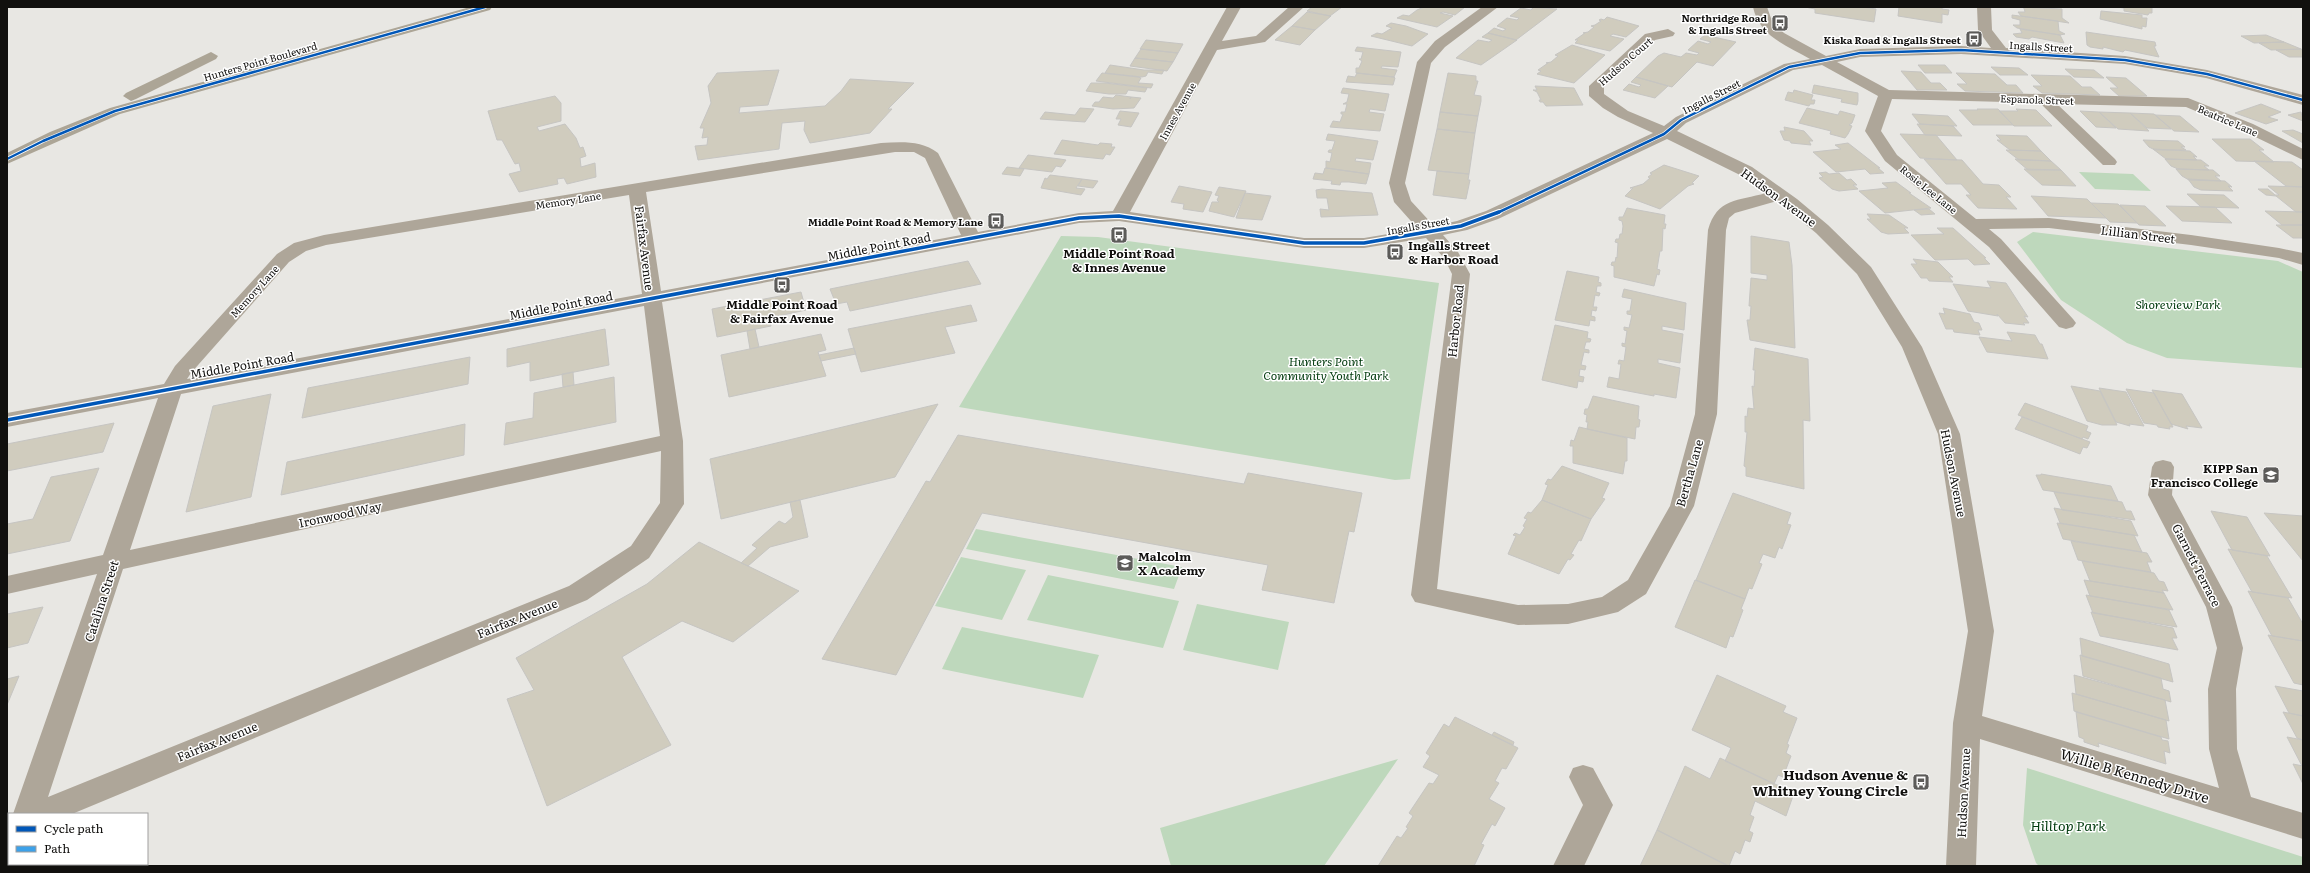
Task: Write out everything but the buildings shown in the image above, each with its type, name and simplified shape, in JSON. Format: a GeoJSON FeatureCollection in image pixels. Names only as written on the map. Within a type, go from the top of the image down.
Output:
{"type":"FeatureCollection","features":[{"type":"Feature","properties":{"kind":"main road","name":"Hunters Point Boulevard"},"geometry":{"type":"LineString","coordinates":[[43,141],[115,111],[485,7]]}},
{"type":"Feature","properties":{"kind":"main road"},"geometry":{"type":"LineString","coordinates":[[7,160],[211,56]]}},
{"type":"Feature","properties":{"kind":"street","name":"Innes Avenue"},"geometry":{"type":"LineString","coordinates":[[1119,216],[1234,7]]}},
{"type":"Feature","properties":{"kind":"street"},"geometry":{"type":"LineString","coordinates":[[1212,47],[1260,39],[1297,7]]}},
{"type":"Feature","properties":{"kind":"street","name":"Harbor Road"},"geometry":{"type":"LineString","coordinates":[[1424,595],[1461,274],[1452,256],[1403,202],[1397,183],[1424,62],[1440,44],[1491,7]]}},
{"type":"Feature","properties":{"kind":"street"},"geometry":{"type":"LineString","coordinates":[[1760,7],[1765,24],[1779,36],[1886,94]]}},
{"type":"Feature","properties":{"kind":"street"},"geometry":{"type":"LineString","coordinates":[[1984,7],[1985,30],[2001,52]]}},
{"type":"Feature","properties":{"kind":"street","name":"Hudson Court"},"geometry":{"type":"LineString","coordinates":[[1664,134],[1608,106],[1598,96],[1596,86],[1650,37],[1668,33]]}},
{"type":"Feature","properties":{"kind":"street","name":"Ingalls Street"},"geometry":{"type":"LineString","coordinates":[[1119,216],[1304,243],[1364,243],[1460,226],[1492,215],[1664,134],[1682,120],[1789,67],[1860,53],[1904,50],[2001,52],[2124,60],[2207,74],[2303,100]]}},
{"type":"Feature","properties":{"kind":"street"},"geometry":{"type":"LineString","coordinates":[[2171,68],[2183,92]]}},
{"type":"Feature","properties":{"kind":"street","name":"Espanola Street"},"geometry":{"type":"LineString","coordinates":[[1886,94],[2045,100],[2183,92]]}},
{"type":"Feature","properties":{"kind":"street","name":"Beatrice Lane"},"geometry":{"type":"LineString","coordinates":[[2183,92],[2247,127],[2303,155]]}},
{"type":"Feature","properties":{"kind":"street","name":"Rosie Lee Lane"},"geometry":{"type":"LineString","coordinates":[[1886,94],[1873,131],[1891,158],[1995,243],[2066,323]]}},
{"type":"Feature","properties":{"kind":"street"},"geometry":{"type":"LineString","coordinates":[[2045,100],[2109,162]]}},
{"type":"Feature","properties":{"kind":"street","name":"Hudson Avenue"},"geometry":{"type":"LineString","coordinates":[[1664,134],[1706,150],[1738,167],[1779,195],[1822,229],[1864,271],[1912,347],[1949,434],[1981,630],[1967,723],[1961,866]]}},
{"type":"Feature","properties":{"kind":"street","name":"Memory Lane"},"geometry":{"type":"LineString","coordinates":[[172,388],[182,370],[283,258],[300,248],[324,240],[882,148],[916,147],[926,150],[932,156],[972,238]]}},
{"type":"Feature","properties":{"kind":"street","name":"Fairfax Avenue"},"geometry":{"type":"LineString","coordinates":[[42,813],[578,592],[640,552],[672,504],[672,441],[651,299],[637,188]]}},
{"type":"Feature","properties":{"kind":"street","name":"Bertha Lane"},"geometry":{"type":"LineString","coordinates":[[1424,595],[1473,608],[1518,615],[1568,614],[1609,605],[1637,587],[1682,506],[1706,414],[1718,230],[1721,216],[1729,209],[1779,195]]}},
{"type":"Feature","properties":{"kind":"street","name":"Middle Point Road"},"geometry":{"type":"LineString","coordinates":[[7,420],[1079,218],[1119,216]]}},
{"type":"Feature","properties":{"kind":"street","name":"Lillian Street"},"geometry":{"type":"LineString","coordinates":[[1972,224],[2049,224],[2191,240],[2279,253],[2303,259]]}},
{"type":"Feature","properties":{"kind":"street","name":"Catalina Street"},"geometry":{"type":"LineString","coordinates":[[28,813],[107,586],[113,563],[172,388]]}},
{"type":"Feature","properties":{"kind":"street","name":"Ironwood Way"},"geometry":{"type":"LineString","coordinates":[[7,585],[672,441]]}},
{"type":"Feature","properties":{"kind":"street","name":"Garnett Terrace"},"geometry":{"type":"LineString","coordinates":[[2163,467],[2160,494],[2219,607],[2230,648],[2222,689],[2223,749],[2239,806]]}},
{"type":"Feature","properties":{"kind":"street","name":"Willie B Kennedy Drive"},"geometry":{"type":"LineString","coordinates":[[1967,723],[2303,826]]}},
{"type":"Feature","properties":{"kind":"street"},"geometry":{"type":"LineString","coordinates":[[1568,866],[1598,805],[1583,776]]}},
{"type":"Feature","properties":{"kind":"green space"},"geometry":{"type":"Polygon","coordinates":[[[2079,172],[2133,174],[2151,191],[2095,189],[2079,172]]]}},
{"type":"Feature","properties":{"kind":"green space","name":"Shoreview Park"},"geometry":{"type":"Polygon","coordinates":[[[2033,232],[2278,261],[2303,272],[2303,368],[2167,358],[2127,343],[2061,300],[2017,242],[2033,232]]]}},
{"type":"Feature","properties":{"kind":"green space","name":"Hunters Point Community Youth Park"},"geometry":{"type":"Polygon","coordinates":[[[1061,236],[1098,237],[1439,283],[1410,479],[1395,480],[959,407],[1061,236]]]}},
{"type":"Feature","properties":{"kind":"green space"},"geometry":{"type":"Polygon","coordinates":[[[976,529],[1182,567],[1174,589],[966,549],[976,529]]]}},
{"type":"Feature","properties":{"kind":"green space"},"geometry":{"type":"Polygon","coordinates":[[[961,557],[1026,570],[1002,620],[935,606],[961,557]]]}},
{"type":"Feature","properties":{"kind":"green space"},"geometry":{"type":"Polygon","coordinates":[[[1048,575],[1179,601],[1163,648],[1027,620],[1048,575]]]}},
{"type":"Feature","properties":{"kind":"green space"},"geometry":{"type":"Polygon","coordinates":[[[1197,604],[1289,622],[1278,670],[1183,650],[1197,604]]]}},
{"type":"Feature","properties":{"kind":"green space"},"geometry":{"type":"Polygon","coordinates":[[[962,627],[1099,655],[1083,698],[942,669],[962,627]]]}},
{"type":"Feature","properties":{"kind":"green space"},"geometry":{"type":"Polygon","coordinates":[[[1398,759],[1324,866],[1171,866],[1160,828],[1398,759]]]}},
{"type":"Feature","properties":{"kind":"green space","name":"Hilltop Park"},"geometry":{"type":"Polygon","coordinates":[[[2027,768],[2303,857],[2303,866],[2039,866],[2036,863],[2023,825],[2027,768]]]}},
{"type":"Feature","properties":{"kind":"marked path"},"geometry":{"type":"LineString","coordinates":[[648,7],[655,7]]}},
{"type":"Feature","properties":{"kind":"cycle path"},"geometry":{"type":"LineString","coordinates":[[7,159],[43,141],[115,111],[485,7]]}},
{"type":"Feature","properties":{"kind":"cycle path"},"geometry":{"type":"LineString","coordinates":[[7,420],[1079,218],[1119,216],[1304,243],[1364,243],[1461,226],[1492,215],[1664,134],[1681,120],[1789,67],[1860,53],[1961,50],[2125,60],[2207,74],[2303,100]]}},
{"type":"Feature","properties":{"kind":"place","name":"Northridge Road & Ingalls Street"},"geometry":{"type":"Point","coordinates":[1780,23]}},
{"type":"Feature","properties":{"kind":"place","name":"Kiska Road & Ingalls Street"},"geometry":{"type":"Point","coordinates":[1974,39]}},
{"type":"Feature","properties":{"kind":"place","name":"Middle Point Road & Memory Lane"},"geometry":{"type":"Point","coordinates":[996,221]}},
{"type":"Feature","properties":{"kind":"place","name":"Middle Point Road & Innes Avenue"},"geometry":{"type":"Point","coordinates":[1119,235]}},
{"type":"Feature","properties":{"kind":"place","name":"Ingalls Street & Harbor Road"},"geometry":{"type":"Point","coordinates":[1395,252]}},
{"type":"Feature","properties":{"kind":"place","name":"Middle Point Road & Fairfax Avenue"},"geometry":{"type":"Point","coordinates":[782,285]}},
{"type":"Feature","properties":{"kind":"place","name":"KIPP San Francisco College"},"geometry":{"type":"Point","coordinates":[2271,475]}},
{"type":"Feature","properties":{"kind":"place","name":"Malcolm X Academy"},"geometry":{"type":"Point","coordinates":[1125,563]}},
{"type":"Feature","properties":{"kind":"place","name":"Hudson Avenue & Whitney Young Circle"},"geometry":{"type":"Point","coordinates":[1921,782]}}]}
